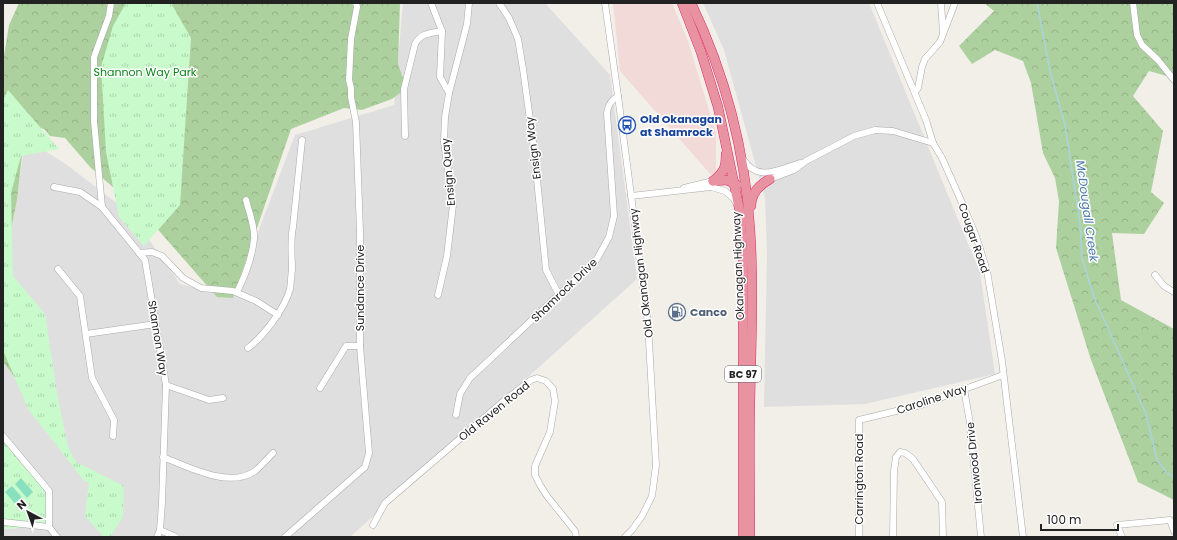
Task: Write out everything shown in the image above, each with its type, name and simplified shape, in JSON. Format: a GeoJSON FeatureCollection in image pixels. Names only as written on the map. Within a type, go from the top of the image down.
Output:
{"type":"FeatureCollection","features":[{"type":"Feature","properties":{"kind":"highway","name":"Okanagan Highway"},"geometry":{"type":"LineString","coordinates":[[682,3],[701,52],[718,107],[740,212],[743,259],[743,537]]}},
{"type":"Feature","properties":{"kind":"highway","name":"Okanagan Highway"},"geometry":{"type":"LineString","coordinates":[[691,3],[715,58],[723,82],[733,119],[745,182],[752,258],[750,537]]}},
{"type":"Feature","properties":{"kind":"highway"},"geometry":{"type":"LineString","coordinates":[[713,181],[723,172],[726,163],[726,143]]}},
{"type":"Feature","properties":{"kind":"highway"},"geometry":{"type":"LineString","coordinates":[[726,143],[736,157],[739,175],[745,182],[770,179]]}},
{"type":"Feature","properties":{"kind":"highway"},"geometry":{"type":"LineString","coordinates":[[750,228],[751,201],[753,195],[756,190],[770,179]]}},
{"type":"Feature","properties":{"kind":"highway"},"geometry":{"type":"LineString","coordinates":[[713,181],[727,180],[738,186],[743,211],[750,228]]}},
{"type":"Feature","properties":{"kind":"street"},"geometry":{"type":"LineString","coordinates":[[102,207],[94,121],[94,57],[109,16],[110,3]]}},
{"type":"Feature","properties":{"kind":"street","name":"Sundance Drive"},"geometry":{"type":"LineString","coordinates":[[286,537],[365,467],[369,453],[360,346],[360,232],[356,122],[349,80],[351,39],[357,7],[356,3]]}},
{"type":"Feature","properties":{"kind":"street"},"geometry":{"type":"LineString","coordinates":[[431,3],[442,31],[440,77],[449,93]]}},
{"type":"Feature","properties":{"kind":"street","name":"Ensign Quay"},"geometry":{"type":"LineString","coordinates":[[438,295],[447,256],[453,205],[444,142],[445,117],[449,93],[467,24],[469,3]]}},
{"type":"Feature","properties":{"kind":"street","name":"Ensign Way"},"geometry":{"type":"LineString","coordinates":[[499,3],[509,18],[518,39],[534,149],[546,270],[558,295]]}},
{"type":"Feature","properties":{"kind":"street","name":"Old Okanagan Highway"},"geometry":{"type":"LineString","coordinates":[[605,3],[648,324],[656,465],[652,496],[642,516],[625,537]]}},
{"type":"Feature","properties":{"kind":"street","name":"Cougar Road"},"geometry":{"type":"LineString","coordinates":[[877,3],[915,92],[933,143],[942,158],[964,205],[987,271],[1004,375],[1023,537]]}},
{"type":"Feature","properties":{"kind":"street"},"geometry":{"type":"LineString","coordinates":[[941,3],[944,34]]}},
{"type":"Feature","properties":{"kind":"street"},"geometry":{"type":"LineString","coordinates":[[915,92],[918,88],[922,67],[925,60],[940,42],[955,3]]}},
{"type":"Feature","properties":{"kind":"street"},"geometry":{"type":"LineString","coordinates":[[1133,3],[1137,35],[1142,44],[1158,60],[1174,80]]}},
{"type":"Feature","properties":{"kind":"street"},"geometry":{"type":"LineString","coordinates":[[405,136],[403,102],[404,89],[415,44],[423,35],[442,31]]}},
{"type":"Feature","properties":{"kind":"street","name":"Shamrock Drive"},"geometry":{"type":"LineString","coordinates":[[456,415],[460,394],[470,378],[597,259],[609,237],[614,216],[607,112],[610,103],[618,96]]}},
{"type":"Feature","properties":{"kind":"street"},"geometry":{"type":"LineString","coordinates":[[741,156],[753,170],[770,173],[806,161],[854,136],[875,130],[893,131],[933,143]]}},
{"type":"Feature","properties":{"kind":"street"},"geometry":{"type":"LineString","coordinates":[[248,348],[256,342],[278,315],[290,289],[292,271],[291,235],[302,140]]}},
{"type":"Feature","properties":{"kind":"street"},"geometry":{"type":"LineString","coordinates":[[770,179],[794,170],[806,161]]}},
{"type":"Feature","properties":{"kind":"street"},"geometry":{"type":"LineString","coordinates":[[677,190],[691,185],[713,181]]}},
{"type":"Feature","properties":{"kind":"street","name":"Shannon Way"},"geometry":{"type":"LineString","coordinates":[[54,187],[80,192],[102,207],[145,260],[166,385],[160,530],[157,537]]}},
{"type":"Feature","properties":{"kind":"street"},"geometry":{"type":"LineString","coordinates":[[631,196],[677,190],[711,187],[720,188],[734,199],[740,212]]}},
{"type":"Feature","properties":{"kind":"street"},"geometry":{"type":"LineString","coordinates":[[237,292],[248,266],[254,239],[253,227],[246,200]]}},
{"type":"Feature","properties":{"kind":"street"},"geometry":{"type":"LineString","coordinates":[[139,253],[152,252],[162,256],[183,278],[201,288],[237,292],[256,301],[278,315]]}},
{"type":"Feature","properties":{"kind":"street"},"geometry":{"type":"LineString","coordinates":[[58,269],[80,296],[92,378],[114,420],[113,436]]}},
{"type":"Feature","properties":{"kind":"street"},"geometry":{"type":"LineString","coordinates":[[1155,275],[1164,286],[1174,292]]}},
{"type":"Feature","properties":{"kind":"street"},"geometry":{"type":"LineString","coordinates":[[86,334],[156,324]]}},
{"type":"Feature","properties":{"kind":"street"},"geometry":{"type":"LineString","coordinates":[[320,388],[346,346],[360,346]]}},
{"type":"Feature","properties":{"kind":"street","name":"Caroline Way"},"geometry":{"type":"LineString","coordinates":[[859,420],[921,405],[1004,375]]}},
{"type":"Feature","properties":{"kind":"street","name":"Old Raven Road"},"geometry":{"type":"LineString","coordinates":[[373,525],[385,503],[505,400],[537,378],[546,381],[553,389],[555,400],[550,432],[535,466],[535,475],[540,485],[574,531],[576,537]]}},
{"type":"Feature","properties":{"kind":"street"},"geometry":{"type":"LineString","coordinates":[[166,385],[209,400],[223,398]]}},
{"type":"Feature","properties":{"kind":"street","name":"Ironwood Drive"},"geometry":{"type":"LineString","coordinates":[[964,389],[970,423],[981,537]]}},
{"type":"Feature","properties":{"kind":"street","name":"Carrington Road"},"geometry":{"type":"LineString","coordinates":[[859,420],[859,537]]}},
{"type":"Feature","properties":{"kind":"street"},"geometry":{"type":"LineString","coordinates":[[3,436],[48,491],[49,527],[58,537]]}},
{"type":"Feature","properties":{"kind":"street"},"geometry":{"type":"LineString","coordinates":[[893,537],[894,471],[896,457],[900,452],[905,453],[913,459],[942,502],[943,537]]}},
{"type":"Feature","properties":{"kind":"street"},"geometry":{"type":"LineString","coordinates":[[163,457],[206,474],[233,479],[254,472],[273,453]]}},
{"type":"Feature","properties":{"kind":"street"},"geometry":{"type":"LineString","coordinates":[[1122,537],[1117,525],[1170,520],[1174,531]]}},
{"type":"Feature","properties":{"kind":"street"},"geometry":{"type":"LineString","coordinates":[[3,522],[49,527]]}},
{"type":"Feature","properties":{"kind":"street"},"geometry":{"type":"LineString","coordinates":[[160,530],[176,537]]}},
{"type":"Feature","properties":{"kind":"shaded area"},"geometry":{"type":"Polygon","coordinates":[[[403,3],[545,3],[610,75],[637,279],[350,537],[3,537],[3,529],[51,526],[3,437],[3,362],[17,380],[6,255],[17,200],[25,138],[67,165],[131,214],[180,284],[233,298],[295,135],[394,105],[403,3]]]}},
{"type":"Feature","properties":{"kind":"shaded area"},"geometry":{"type":"Polygon","coordinates":[[[613,3],[672,3],[688,41],[716,133],[716,171],[711,175],[620,71],[613,3]]]}},
{"type":"Feature","properties":{"kind":"shaded area"},"geometry":{"type":"Polygon","coordinates":[[[703,3],[869,3],[980,273],[995,374],[865,404],[764,407],[767,252],[765,199],[724,50],[703,3]]]}},
{"type":"Feature","properties":{"kind":"green space"},"geometry":{"type":"Polygon","coordinates":[[[19,3],[400,3],[398,64],[405,84],[404,90],[392,99],[362,110],[344,108],[291,129],[233,298],[217,297],[146,216],[91,168],[65,138],[50,136],[44,129],[37,127],[24,138],[17,200],[6,255],[17,380],[3,362],[3,62],[9,25],[19,3]]]}},
{"type":"Feature","properties":{"kind":"green space","name":"Shannon Way Park"},"geometry":{"type":"Polygon","coordinates":[[[126,3],[171,3],[191,38],[180,205],[144,246],[119,217],[106,152],[101,67],[113,26],[126,3]]]}},
{"type":"Feature","properties":{"kind":"green space"},"geometry":{"type":"Polygon","coordinates":[[[984,3],[1174,3],[1174,78],[1149,71],[1133,96],[1163,131],[1151,192],[1164,203],[1144,234],[1112,233],[1121,300],[1174,329],[1174,500],[1138,482],[1091,360],[1056,248],[1059,201],[1055,178],[1043,153],[1031,83],[1023,61],[995,50],[972,64],[959,46],[994,11],[984,3]]]}},
{"type":"Feature","properties":{"kind":"green space"},"geometry":{"type":"Polygon","coordinates":[[[8,90],[59,149],[21,156],[11,193],[13,276],[45,314],[57,393],[68,447],[76,462],[124,486],[123,517],[110,537],[104,537],[85,516],[89,481],[85,482],[28,409],[3,350],[3,100],[8,90]]]}},
{"type":"Feature","properties":{"kind":"green space"},"geometry":{"type":"Polygon","coordinates":[[[3,437],[44,488],[51,526],[3,529],[3,437]]]}},
{"type":"Feature","properties":{"kind":"green space"},"geometry":{"type":"Polygon","coordinates":[[[21,478],[33,492],[27,498],[15,484],[21,478]]]}},
{"type":"Feature","properties":{"kind":"green space"},"geometry":{"type":"Polygon","coordinates":[[[12,486],[24,500],[17,506],[5,492],[12,486]]]}},
{"type":"Feature","properties":{"kind":"waterway","name":"McDougall Creek"},"geometry":{"type":"LineString","coordinates":[[1037,3],[1050,71],[1065,125],[1080,223],[1082,258],[1094,297],[1146,414],[1157,460],[1167,473],[1174,477]]}},
{"type":"Feature","properties":{"kind":"place","name":"Old Okanagan at Shamrock"},"geometry":{"type":"Point","coordinates":[627,125]}},
{"type":"Feature","properties":{"kind":"place","name":"Canco"},"geometry":{"type":"Point","coordinates":[677,312]}}]}
